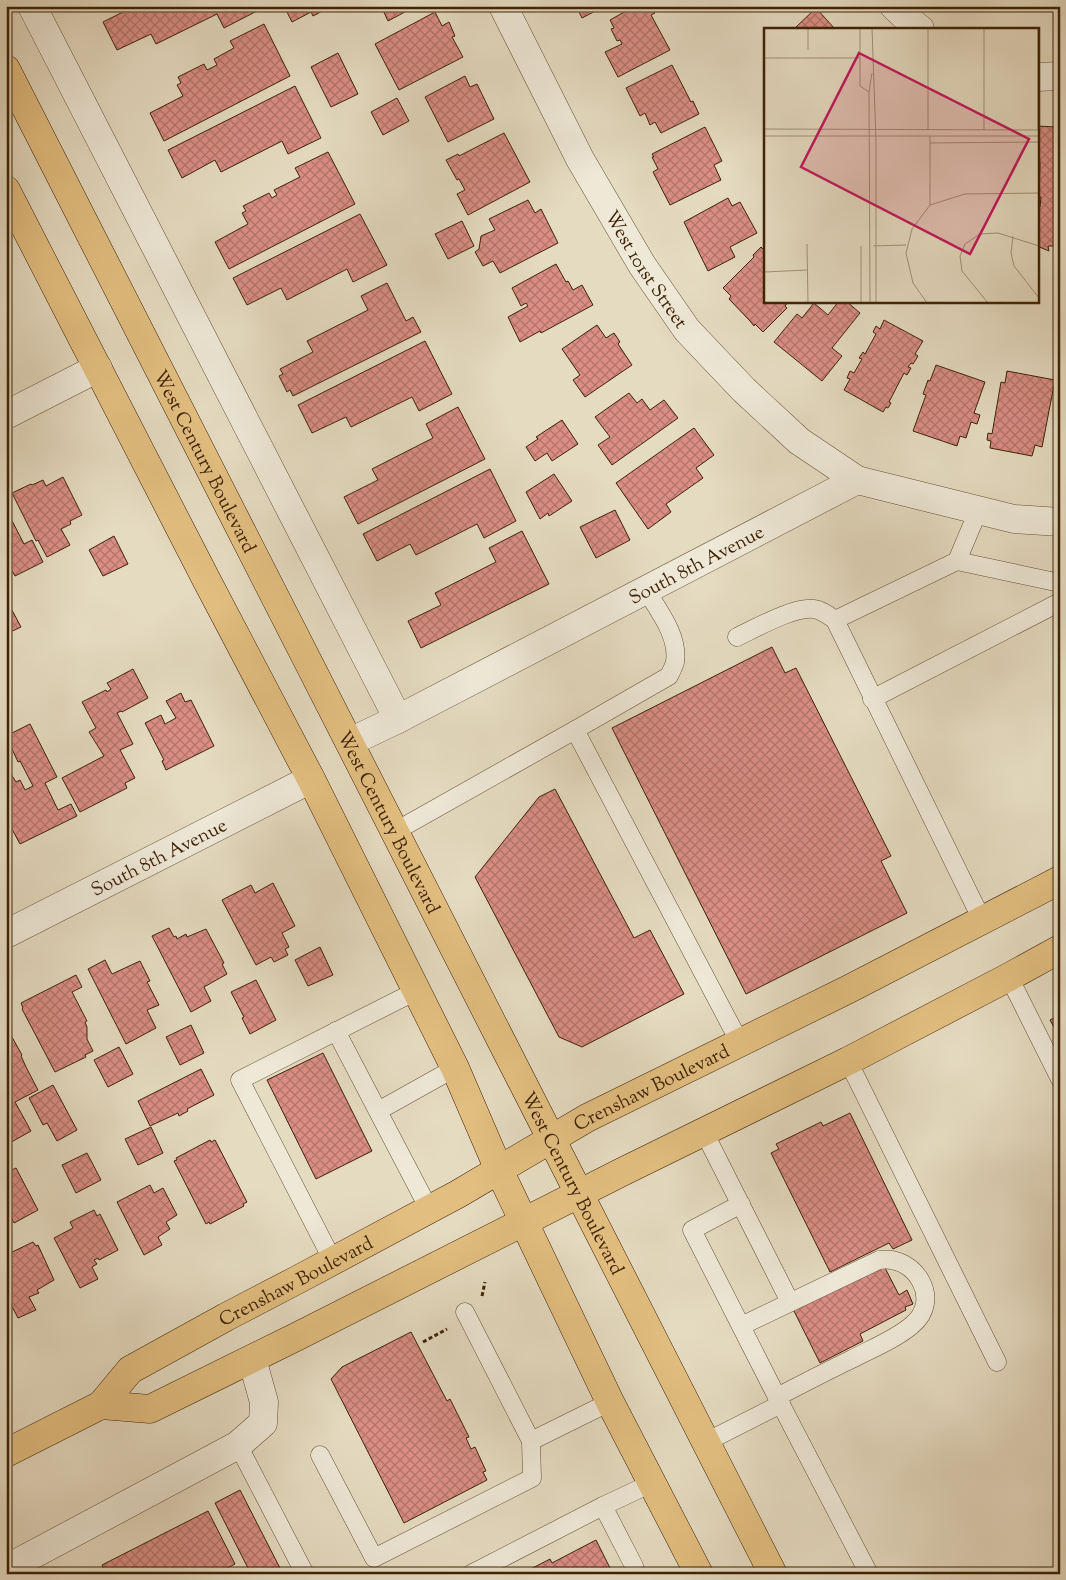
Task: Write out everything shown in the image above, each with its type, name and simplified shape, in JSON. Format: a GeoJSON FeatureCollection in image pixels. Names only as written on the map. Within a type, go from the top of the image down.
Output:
{"type":"FeatureCollection","features":[{"type":"Feature","properties":{"kind":"main road","name":"West Century Boulevard"},"geometry":{"type":"LineString","coordinates":[[6,69],[773,1574]]}},
{"type":"Feature","properties":{"kind":"main road"},"geometry":{"type":"LineString","coordinates":[[6,190],[211,588],[312,779],[454,1068],[499,1170],[610,1402],[699,1574]]}},
{"type":"Feature","properties":{"kind":"main road","name":"Crenshaw Boulevard"},"geometry":{"type":"LineString","coordinates":[[6,1453],[101,1405],[130,1370],[429,1210],[592,1116],[1060,880]]}},
{"type":"Feature","properties":{"kind":"main road"},"geometry":{"type":"LineString","coordinates":[[101,1405],[150,1409],[848,1061],[1060,949]]}},
{"type":"Feature","properties":{"kind":"street"},"geometry":{"type":"LineString","coordinates":[[32,6],[398,719]]}},
{"type":"Feature","properties":{"kind":"street","name":"West 101st Street"},"geometry":{"type":"LineString","coordinates":[[503,6],[580,159],[642,265],[687,330],[744,390],[799,441],[857,480]]}},
{"type":"Feature","properties":{"kind":"street"},"geometry":{"type":"LineString","coordinates":[[894,6],[919,28]]}},
{"type":"Feature","properties":{"kind":"street"},"geometry":{"type":"LineString","coordinates":[[1038,77],[1060,76]]}},
{"type":"Feature","properties":{"kind":"street"},"geometry":{"type":"LineString","coordinates":[[6,415],[98,368]]}},
{"type":"Feature","properties":{"kind":"street"},"geometry":{"type":"LineString","coordinates":[[857,480],[1014,519],[1060,522]]}},
{"type":"Feature","properties":{"kind":"street","name":"South 8th Avenue"},"geometry":{"type":"LineString","coordinates":[[350,742],[398,719],[857,480]]}},
{"type":"Feature","properties":{"kind":"street","name":"South 8th Avenue"},"geometry":{"type":"LineString","coordinates":[[6,934],[312,779]]}},
{"type":"Feature","properties":{"kind":"street"},"geometry":{"type":"LineString","coordinates":[[6,1569],[41,1564],[238,1445],[263,1423],[264,1402],[252,1359]]}},
{"type":"Feature","properties":{"kind":"lane"},"geometry":{"type":"LineString","coordinates":[[957,561],[978,510]]}},
{"type":"Feature","properties":{"kind":"lane"},"geometry":{"type":"LineString","coordinates":[[835,620],[957,561],[1060,583]]}},
{"type":"Feature","properties":{"kind":"lane"},"geometry":{"type":"LineString","coordinates":[[394,832],[669,676],[675,661],[674,643],[669,629],[646,590]]}},
{"type":"Feature","properties":{"kind":"lane"},"geometry":{"type":"LineString","coordinates":[[872,699],[1060,602]]}},
{"type":"Feature","properties":{"kind":"lane"},"geometry":{"type":"LineString","coordinates":[[737,637],[782,616],[801,610],[813,608],[835,620],[872,699],[982,920]]}},
{"type":"Feature","properties":{"kind":"lane"},"geometry":{"type":"LineString","coordinates":[[575,730],[740,1043]]}},
{"type":"Feature","properties":{"kind":"lane"},"geometry":{"type":"LineString","coordinates":[[1009,977],[1060,1080]]}},
{"type":"Feature","properties":{"kind":"lane"},"geometry":{"type":"LineString","coordinates":[[333,1261],[240,1080],[416,990]]}},
{"type":"Feature","properties":{"kind":"lane"},"geometry":{"type":"LineString","coordinates":[[336,1031],[429,1210]]}},
{"type":"Feature","properties":{"kind":"lane"},"geometry":{"type":"LineString","coordinates":[[848,1061],[997,1362]]}},
{"type":"Feature","properties":{"kind":"lane"},"geometry":{"type":"LineString","coordinates":[[378,1111],[454,1068]]}},
{"type":"Feature","properties":{"kind":"lane"},"geometry":{"type":"LineString","coordinates":[[704,1132],[790,1302]]}},
{"type":"Feature","properties":{"kind":"lane"},"geometry":{"type":"LineString","coordinates":[[741,1204],[692,1230],[869,1574]]}},
{"type":"Feature","properties":{"kind":"lane"},"geometry":{"type":"LineString","coordinates":[[706,1442],[913,1325],[922,1313],[926,1300],[925,1290],[918,1276],[905,1264],[889,1258],[879,1260],[742,1326]]}},
{"type":"Feature","properties":{"kind":"lane"},"geometry":{"type":"LineString","coordinates":[[320,1455],[374,1558],[532,1478],[531,1441],[465,1312]]}},
{"type":"Feature","properties":{"kind":"lane"},"geometry":{"type":"LineString","coordinates":[[531,1441],[610,1402]]}},
{"type":"Feature","properties":{"kind":"lane"},"geometry":{"type":"LineString","coordinates":[[238,1445],[305,1574]]}},
{"type":"Feature","properties":{"kind":"lane"},"geometry":{"type":"LineString","coordinates":[[471,1574],[652,1482]]}},
{"type":"Feature","properties":{"kind":"lane"},"geometry":{"type":"LineString","coordinates":[[603,1506],[634,1566],[636,1574]]}},
{"type":"Feature","properties":{"kind":"building"},"geometry":{"type":"Polygon","coordinates":[[[135,6],[255,6],[257,11],[224,28],[217,14],[156,44],[151,34],[117,50],[103,22],[135,6]]]}},
{"type":"Feature","properties":{"kind":"building"},"geometry":{"type":"Polygon","coordinates":[[[284,6],[332,6],[313,16],[311,12],[292,22],[284,6]]]}},
{"type":"Feature","properties":{"kind":"building"},"geometry":{"type":"Polygon","coordinates":[[[381,6],[416,6],[388,21],[381,6]]]}},
{"type":"Feature","properties":{"kind":"building"},"geometry":{"type":"Polygon","coordinates":[[[576,6],[605,6],[582,18],[576,6]]]}},
{"type":"Feature","properties":{"kind":"building"},"geometry":{"type":"Polygon","coordinates":[[[635,6],[651,6],[655,13],[651,15],[670,50],[618,77],[605,52],[622,44],[620,40],[617,41],[611,29],[614,28],[610,20],[635,6]]]}},
{"type":"Feature","properties":{"kind":"building"},"geometry":{"type":"Polygon","coordinates":[[[816,8],[834,28],[795,28],[816,8]]]}},
{"type":"Feature","properties":{"kind":"building"},"geometry":{"type":"Polygon","coordinates":[[[435,12],[442,26],[449,22],[455,36],[452,37],[463,57],[399,90],[375,44],[435,12]]]}},
{"type":"Feature","properties":{"kind":"building"},"geometry":{"type":"Polygon","coordinates":[[[264,24],[290,76],[164,141],[150,113],[183,96],[177,85],[181,83],[178,77],[204,64],[207,70],[217,65],[214,59],[234,48],[230,41],[264,24]]]}},
{"type":"Feature","properties":{"kind":"building"},"geometry":{"type":"Polygon","coordinates":[[[338,53],[358,94],[331,107],[311,67],[338,53]]]}},
{"type":"Feature","properties":{"kind":"building"},"geometry":{"type":"Polygon","coordinates":[[[672,65],[699,114],[661,133],[655,122],[650,125],[645,113],[640,116],[626,88],[672,65]]]}},
{"type":"Feature","properties":{"kind":"building"},"geometry":{"type":"Polygon","coordinates":[[[465,76],[470,87],[477,84],[494,119],[448,142],[425,97],[465,76]]]}},
{"type":"Feature","properties":{"kind":"building"},"geometry":{"type":"Polygon","coordinates":[[[295,86],[321,138],[288,154],[282,141],[221,172],[215,160],[182,178],[168,150],[295,86]]]}},
{"type":"Feature","properties":{"kind":"building"},"geometry":{"type":"Polygon","coordinates":[[[397,98],[409,121],[383,135],[371,112],[397,98]]]}},
{"type":"Feature","properties":{"kind":"building"},"geometry":{"type":"Polygon","coordinates":[[[1038,126],[1056,127],[1056,140],[1060,140],[1060,246],[1048,246],[1049,251],[1038,246],[1038,208],[1040,207],[1041,197],[1039,197],[1040,162],[1038,162],[1038,126]]]}},
{"type":"Feature","properties":{"kind":"building"},"geometry":{"type":"Polygon","coordinates":[[[705,127],[722,161],[714,165],[721,180],[670,205],[653,172],[658,169],[652,154],[705,127]]]}},
{"type":"Feature","properties":{"kind":"building"},"geometry":{"type":"Polygon","coordinates":[[[504,133],[530,182],[468,215],[457,194],[465,190],[446,160],[458,154],[459,156],[504,133]]]}},
{"type":"Feature","properties":{"kind":"building"},"geometry":{"type":"Polygon","coordinates":[[[328,152],[355,204],[229,269],[215,242],[248,224],[242,213],[246,211],[243,206],[269,193],[272,198],[277,195],[274,190],[300,177],[295,168],[328,152]]]}},
{"type":"Feature","properties":{"kind":"building"},"geometry":{"type":"Polygon","coordinates":[[[728,198],[732,206],[740,202],[757,233],[730,247],[735,257],[708,271],[684,222],[728,198]]]}},
{"type":"Feature","properties":{"kind":"building"},"geometry":{"type":"Polygon","coordinates":[[[528,200],[535,213],[541,209],[558,243],[500,273],[493,261],[483,266],[475,252],[479,249],[481,236],[495,230],[489,219],[528,200]]]}},
{"type":"Feature","properties":{"kind":"building"},"geometry":{"type":"Polygon","coordinates":[[[360,214],[387,265],[353,282],[347,269],[287,300],[281,288],[247,305],[233,278],[360,214]]]}},
{"type":"Feature","properties":{"kind":"building"},"geometry":{"type":"Polygon","coordinates":[[[462,221],[474,246],[448,259],[435,234],[462,221]]]}},
{"type":"Feature","properties":{"kind":"building"},"geometry":{"type":"Polygon","coordinates":[[[761,247],[764,250],[764,302],[788,302],[785,306],[787,308],[763,332],[755,324],[754,326],[729,299],[731,296],[723,288],[754,257],[753,255],[761,247]]]}},
{"type":"Feature","properties":{"kind":"building"},"geometry":{"type":"Polygon","coordinates":[[[556,264],[573,290],[582,285],[593,305],[520,342],[508,317],[528,306],[526,303],[521,306],[512,288],[556,264]]]}},
{"type":"Feature","properties":{"kind":"building"},"geometry":{"type":"Polygon","coordinates":[[[387,283],[406,321],[413,317],[421,332],[293,396],[290,390],[287,392],[279,376],[283,374],[280,369],[313,352],[307,341],[368,310],[361,296],[387,283]]]}},
{"type":"Feature","properties":{"kind":"building"},"geometry":{"type":"Polygon","coordinates":[[[838,302],[847,302],[860,313],[832,348],[842,356],[822,381],[774,342],[797,314],[802,318],[814,303],[828,315],[838,302]]]}},
{"type":"Feature","properties":{"kind":"building"},"geometry":{"type":"Polygon","coordinates":[[[884,320],[923,341],[915,354],[918,356],[913,364],[911,363],[908,367],[911,368],[907,375],[904,373],[889,402],[891,403],[883,412],[844,390],[850,379],[847,378],[850,371],[854,373],[862,359],[859,358],[863,352],[865,354],[876,334],[873,332],[876,326],[880,329],[884,320]]]}},
{"type":"Feature","properties":{"kind":"building"},"geometry":{"type":"Polygon","coordinates":[[[597,325],[606,338],[614,333],[620,342],[618,344],[632,365],[585,397],[573,380],[580,375],[562,349],[597,325]]]}},
{"type":"Feature","properties":{"kind":"building"},"geometry":{"type":"Polygon","coordinates":[[[425,341],[452,394],[419,411],[412,397],[351,427],[346,417],[312,433],[298,405],[425,341]]]}},
{"type":"Feature","properties":{"kind":"building"},"geometry":{"type":"Polygon","coordinates":[[[936,365],[985,382],[974,413],[980,415],[977,424],[971,422],[966,438],[960,436],[957,446],[913,431],[926,395],[923,394],[936,365]]]}},
{"type":"Feature","properties":{"kind":"building"},"geometry":{"type":"Polygon","coordinates":[[[1007,371],[1055,380],[1042,447],[1035,445],[1032,456],[990,448],[991,441],[987,440],[988,433],[992,434],[1001,382],[1005,383],[1007,371]]]}},
{"type":"Feature","properties":{"kind":"building"},"geometry":{"type":"Polygon","coordinates":[[[629,393],[637,403],[642,399],[650,410],[664,400],[678,418],[612,465],[598,445],[610,437],[595,417],[629,393]]]}},
{"type":"Feature","properties":{"kind":"building"},"geometry":{"type":"Polygon","coordinates":[[[458,407],[485,459],[358,524],[344,497],[378,480],[372,469],[433,438],[426,424],[458,407]]]}},
{"type":"Feature","properties":{"kind":"building"},"geometry":{"type":"Polygon","coordinates":[[[562,420],[578,444],[552,461],[547,453],[535,461],[526,447],[538,439],[536,437],[562,420]]]}},
{"type":"Feature","properties":{"kind":"building"},"geometry":{"type":"Polygon","coordinates":[[[694,428],[714,455],[696,468],[703,478],[666,504],[671,512],[648,529],[616,483],[694,428]]]}},
{"type":"Feature","properties":{"kind":"building"},"geometry":{"type":"Polygon","coordinates":[[[490,469],[516,521],[484,538],[477,524],[416,555],[410,544],[377,561],[363,534],[490,469]]]}},
{"type":"Feature","properties":{"kind":"building"},"geometry":{"type":"Polygon","coordinates":[[[554,474],[572,501],[549,516],[548,513],[540,519],[526,492],[554,474]]]}},
{"type":"Feature","properties":{"kind":"building"},"geometry":{"type":"Polygon","coordinates":[[[63,477],[82,515],[70,521],[71,524],[61,529],[70,545],[47,557],[38,540],[36,541],[12,493],[43,480],[46,486],[63,477]]]}},
{"type":"Feature","properties":{"kind":"building"},"geometry":{"type":"Polygon","coordinates":[[[6,509],[24,544],[32,540],[43,562],[15,576],[6,560],[6,509]]]}},
{"type":"Feature","properties":{"kind":"building"},"geometry":{"type":"Polygon","coordinates":[[[615,510],[630,540],[596,558],[580,527],[615,510]]]}},
{"type":"Feature","properties":{"kind":"building"},"geometry":{"type":"Polygon","coordinates":[[[522,531],[549,584],[421,648],[408,621],[441,605],[435,593],[496,562],[489,548],[522,531]]]}},
{"type":"Feature","properties":{"kind":"building"},"geometry":{"type":"Polygon","coordinates":[[[114,536],[128,564],[103,576],[89,550],[114,536]]]}},
{"type":"Feature","properties":{"kind":"building"},"geometry":{"type":"Polygon","coordinates":[[[6,599],[21,627],[6,634],[6,599]]]}},
{"type":"Feature","properties":{"kind":"building"},"geometry":{"type":"Polygon","coordinates":[[[772,647],[785,673],[796,668],[891,856],[881,861],[907,913],[746,994],[612,728],[772,647]]]}},
{"type":"Feature","properties":{"kind":"building"},"geometry":{"type":"Polygon","coordinates":[[[133,669],[148,698],[117,713],[133,744],[120,750],[135,778],[125,783],[127,788],[80,812],[62,778],[104,756],[89,732],[96,728],[82,702],[106,690],[107,692],[111,689],[107,683],[133,669]]]}},
{"type":"Feature","properties":{"kind":"building"},"geometry":{"type":"Polygon","coordinates":[[[181,693],[185,702],[191,700],[214,746],[166,770],[162,761],[164,760],[145,723],[161,715],[165,724],[176,718],[166,701],[181,693]]]}},
{"type":"Feature","properties":{"kind":"building"},"geometry":{"type":"Polygon","coordinates":[[[30,724],[57,777],[45,783],[58,810],[71,804],[77,816],[20,844],[6,818],[6,766],[16,782],[20,780],[25,790],[33,786],[20,761],[18,762],[6,736],[30,724]]]}},
{"type":"Feature","properties":{"kind":"building"},"geometry":{"type":"Polygon","coordinates":[[[555,789],[634,938],[650,930],[684,994],[582,1047],[559,1037],[475,877],[539,797],[555,789]]]}},
{"type":"Feature","properties":{"kind":"building"},"geometry":{"type":"Polygon","coordinates":[[[273,883],[295,926],[282,933],[289,947],[285,949],[288,955],[274,962],[271,957],[256,965],[222,900],[251,885],[255,893],[273,883]]]}},
{"type":"Feature","properties":{"kind":"building"},"geometry":{"type":"Polygon","coordinates":[[[169,928],[177,939],[186,934],[187,937],[206,929],[224,963],[222,964],[227,974],[204,987],[211,1001],[191,1012],[152,936],[169,928]]]}},
{"type":"Feature","properties":{"kind":"building"},"geometry":{"type":"Polygon","coordinates":[[[320,947],[333,975],[308,986],[295,960],[320,947]]]}},
{"type":"Feature","properties":{"kind":"building"},"geometry":{"type":"Polygon","coordinates":[[[105,960],[112,974],[140,961],[150,981],[147,982],[159,1005],[147,1010],[156,1028],[126,1044],[88,969],[105,960]]]}},
{"type":"Feature","properties":{"kind":"building"},"geometry":{"type":"Polygon","coordinates":[[[76,975],[82,987],[72,992],[87,1021],[85,1022],[87,1039],[93,1051],[85,1055],[86,1057],[55,1072],[22,1009],[21,1003],[76,975]]]}},
{"type":"Feature","properties":{"kind":"building"},"geometry":{"type":"Polygon","coordinates":[[[256,980],[276,1020],[250,1034],[242,1018],[244,1017],[231,992],[256,980]]]}},
{"type":"Feature","properties":{"kind":"building"},"geometry":{"type":"Polygon","coordinates":[[[1060,1015],[1060,1038],[1050,1020],[1060,1015]]]}},
{"type":"Feature","properties":{"kind":"building"},"geometry":{"type":"Polygon","coordinates":[[[191,1025],[204,1053],[180,1065],[166,1037],[191,1025]]]}},
{"type":"Feature","properties":{"kind":"building"},"geometry":{"type":"Polygon","coordinates":[[[8,1030],[38,1090],[15,1102],[31,1131],[6,1145],[6,1031],[8,1030]]]}},
{"type":"Feature","properties":{"kind":"building"},"geometry":{"type":"Polygon","coordinates":[[[119,1047],[133,1074],[108,1087],[94,1060],[119,1047]]]}},
{"type":"Feature","properties":{"kind":"building"},"geometry":{"type":"Polygon","coordinates":[[[323,1053],[372,1151],[316,1179],[267,1080],[323,1053]]]}},
{"type":"Feature","properties":{"kind":"building"},"geometry":{"type":"Polygon","coordinates":[[[201,1069],[214,1095],[187,1109],[188,1111],[179,1116],[178,1113],[150,1126],[138,1101],[201,1069]]]}},
{"type":"Feature","properties":{"kind":"building"},"geometry":{"type":"Polygon","coordinates":[[[53,1085],[77,1130],[57,1141],[47,1123],[43,1125],[29,1098],[53,1085]]]}},
{"type":"Feature","properties":{"kind":"building"},"geometry":{"type":"Polygon","coordinates":[[[850,1113],[912,1240],[893,1249],[889,1243],[830,1272],[771,1153],[779,1149],[776,1144],[821,1122],[823,1126],[850,1113]]]}},
{"type":"Feature","properties":{"kind":"building"},"geometry":{"type":"Polygon","coordinates":[[[151,1127],[163,1153],[138,1165],[125,1139],[151,1127]]]}},
{"type":"Feature","properties":{"kind":"building"},"geometry":{"type":"Polygon","coordinates":[[[210,1140],[211,1142],[215,1140],[247,1202],[243,1204],[244,1206],[210,1224],[209,1222],[206,1224],[174,1161],[177,1160],[176,1158],[210,1140]]]}},
{"type":"Feature","properties":{"kind":"building"},"geometry":{"type":"Polygon","coordinates":[[[87,1153],[101,1180],[76,1193],[62,1165],[87,1153]]]}},
{"type":"Feature","properties":{"kind":"building"},"geometry":{"type":"Polygon","coordinates":[[[16,1168],[38,1210],[14,1223],[6,1208],[6,1173],[16,1168]]]}},
{"type":"Feature","properties":{"kind":"building"},"geometry":{"type":"Polygon","coordinates":[[[150,1185],[154,1193],[163,1188],[177,1215],[166,1222],[170,1229],[158,1237],[162,1245],[144,1255],[117,1202],[150,1185]]]}},
{"type":"Feature","properties":{"kind":"building"},"geometry":{"type":"Polygon","coordinates":[[[94,1210],[97,1216],[100,1214],[118,1250],[99,1260],[98,1258],[94,1260],[97,1264],[92,1267],[98,1279],[80,1288],[54,1238],[73,1228],[70,1222],[94,1210]]]}},
{"type":"Feature","properties":{"kind":"building"},"geometry":{"type":"Polygon","coordinates":[[[33,1242],[36,1246],[38,1245],[54,1280],[37,1290],[39,1293],[29,1297],[36,1310],[18,1318],[6,1295],[6,1261],[8,1260],[6,1255],[33,1242]]]}},
{"type":"Feature","properties":{"kind":"building"},"geometry":{"type":"Polygon","coordinates":[[[884,1266],[899,1295],[907,1290],[913,1304],[905,1307],[906,1310],[860,1334],[863,1341],[820,1363],[793,1309],[884,1266]]]}},
{"type":"Feature","properties":{"kind":"building"},"geometry":{"type":"Polygon","coordinates":[[[411,1332],[447,1401],[450,1399],[469,1437],[466,1438],[471,1449],[475,1447],[486,1471],[483,1472],[487,1480],[404,1523],[331,1379],[342,1367],[411,1332]]]}},
{"type":"Feature","properties":{"kind":"building"},"geometry":{"type":"Polygon","coordinates":[[[240,1490],[283,1574],[251,1574],[215,1503],[240,1490]]]}},
{"type":"Feature","properties":{"kind":"building"},"geometry":{"type":"Polygon","coordinates":[[[208,1511],[235,1564],[216,1574],[106,1574],[102,1565],[208,1511]]]}},
{"type":"Feature","properties":{"kind":"building"},"geometry":{"type":"Polygon","coordinates":[[[596,1540],[613,1574],[521,1574],[550,1559],[552,1563],[596,1540]]]}}]}
